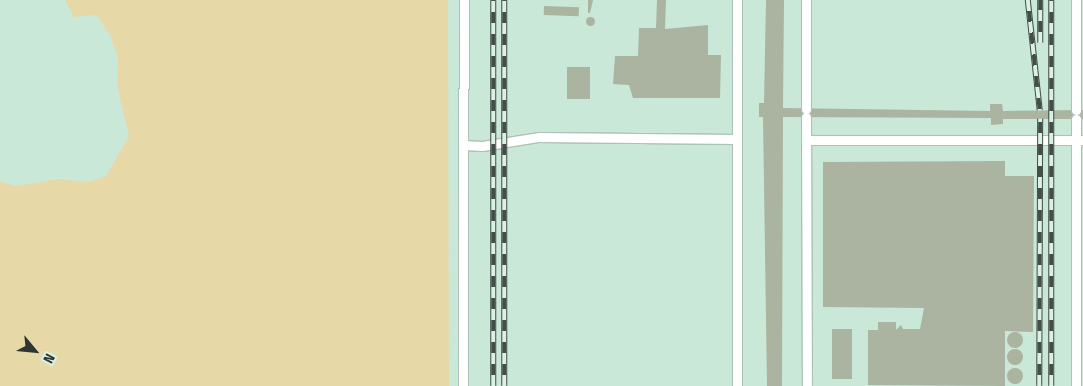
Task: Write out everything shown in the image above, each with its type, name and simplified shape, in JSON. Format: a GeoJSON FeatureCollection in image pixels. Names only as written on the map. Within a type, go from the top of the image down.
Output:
{"type":"FeatureCollection","features":[{"type":"Feature","properties":{"kind":"lane"},"geometry":{"type":"LineString","coordinates":[[463,386],[464,0]]}},
{"type":"Feature","properties":{"kind":"lane"},"geometry":{"type":"LineString","coordinates":[[737,0],[737,386]]}},
{"type":"Feature","properties":{"kind":"lane"},"geometry":{"type":"LineString","coordinates":[[806,0],[806,386]]}},
{"type":"Feature","properties":{"kind":"lane"},"geometry":{"type":"LineString","coordinates":[[1076,0],[1076,114],[1079,140],[1076,386]]}},
{"type":"Feature","properties":{"kind":"lane"},"geometry":{"type":"LineString","coordinates":[[464,145],[482,146],[539,137],[737,139]]}},
{"type":"Feature","properties":{"kind":"lane"},"geometry":{"type":"LineString","coordinates":[[806,140],[1079,140]]}},
{"type":"Feature","properties":{"kind":"shaded area"},"geometry":{"type":"Polygon","coordinates":[[[0,0],[1083,0],[1083,386],[0,386],[0,0]]]}},
{"type":"Feature","properties":{"kind":"shaded area"},"geometry":{"type":"Polygon","coordinates":[[[65,0],[448,0],[449,386],[0,386],[0,181],[15,186],[59,179],[88,182],[106,176],[129,136],[117,86],[118,57],[110,35],[96,15],[74,17],[65,0]]]}},
{"type":"Feature","properties":{"kind":"building"},"geometry":{"type":"Polygon","coordinates":[[[588,0],[593,0],[590,13],[588,13],[588,0]]]}},
{"type":"Feature","properties":{"kind":"building"},"geometry":{"type":"Polygon","coordinates":[[[657,0],[666,0],[665,29],[708,25],[708,55],[721,55],[720,98],[633,98],[629,85],[613,84],[615,56],[638,56],[639,28],[656,28],[657,0]]]}},
{"type":"Feature","properties":{"kind":"building"},"geometry":{"type":"Polygon","coordinates":[[[766,0],[784,0],[783,108],[990,111],[990,104],[1002,104],[1003,111],[1083,110],[1083,119],[1003,119],[1003,124],[991,125],[991,118],[783,117],[782,386],[767,386],[763,117],[759,117],[759,103],[764,103],[766,0]]]}},
{"type":"Feature","properties":{"kind":"building"},"geometry":{"type":"Polygon","coordinates":[[[544,6],[579,7],[579,16],[544,15],[544,6]]]}},
{"type":"Feature","properties":{"kind":"building"},"geometry":{"type":"Polygon","coordinates":[[[590,17],[594,21],[590,25],[586,21],[590,17]]]}},
{"type":"Feature","properties":{"kind":"building"},"geometry":{"type":"Polygon","coordinates":[[[567,67],[590,67],[590,99],[567,99],[567,67]]]}},
{"type":"Feature","properties":{"kind":"building"},"geometry":{"type":"Polygon","coordinates":[[[1005,161],[1005,176],[1034,176],[1033,332],[1005,331],[1005,386],[868,385],[868,330],[878,330],[878,322],[896,322],[896,330],[901,325],[903,329],[920,329],[924,308],[823,307],[823,162],[1005,161]]]}},
{"type":"Feature","properties":{"kind":"building"},"geometry":{"type":"Polygon","coordinates":[[[832,329],[852,329],[852,379],[832,379],[832,329]]]}},
{"type":"Feature","properties":{"kind":"building"},"geometry":{"type":"Polygon","coordinates":[[[1015,332],[1021,334],[1023,340],[1021,346],[1015,348],[1009,346],[1007,340],[1009,334],[1015,332]]]}},
{"type":"Feature","properties":{"kind":"building"},"geometry":{"type":"Polygon","coordinates":[[[1015,349],[1021,351],[1023,357],[1021,363],[1015,365],[1009,363],[1007,357],[1009,351],[1015,349]]]}},
{"type":"Feature","properties":{"kind":"building"},"geometry":{"type":"Polygon","coordinates":[[[1015,368],[1021,370],[1023,376],[1021,382],[1015,384],[1009,382],[1007,376],[1009,370],[1015,368]]]}},
{"type":"Feature","properties":{"kind":"railway"},"geometry":{"type":"LineString","coordinates":[[493,0],[493,386]]}},
{"type":"Feature","properties":{"kind":"railway"},"geometry":{"type":"LineString","coordinates":[[504,0],[504,386]]}},
{"type":"Feature","properties":{"kind":"railway"},"geometry":{"type":"LineString","coordinates":[[1028,0],[1040,110]]}},
{"type":"Feature","properties":{"kind":"railway"},"geometry":{"type":"LineString","coordinates":[[1040,0],[1040,43]]}},
{"type":"Feature","properties":{"kind":"railway"},"geometry":{"type":"LineString","coordinates":[[1051,0],[1051,386]]}},
{"type":"Feature","properties":{"kind":"railway"},"geometry":{"type":"LineString","coordinates":[[1039,386],[1040,119]]}}]}
